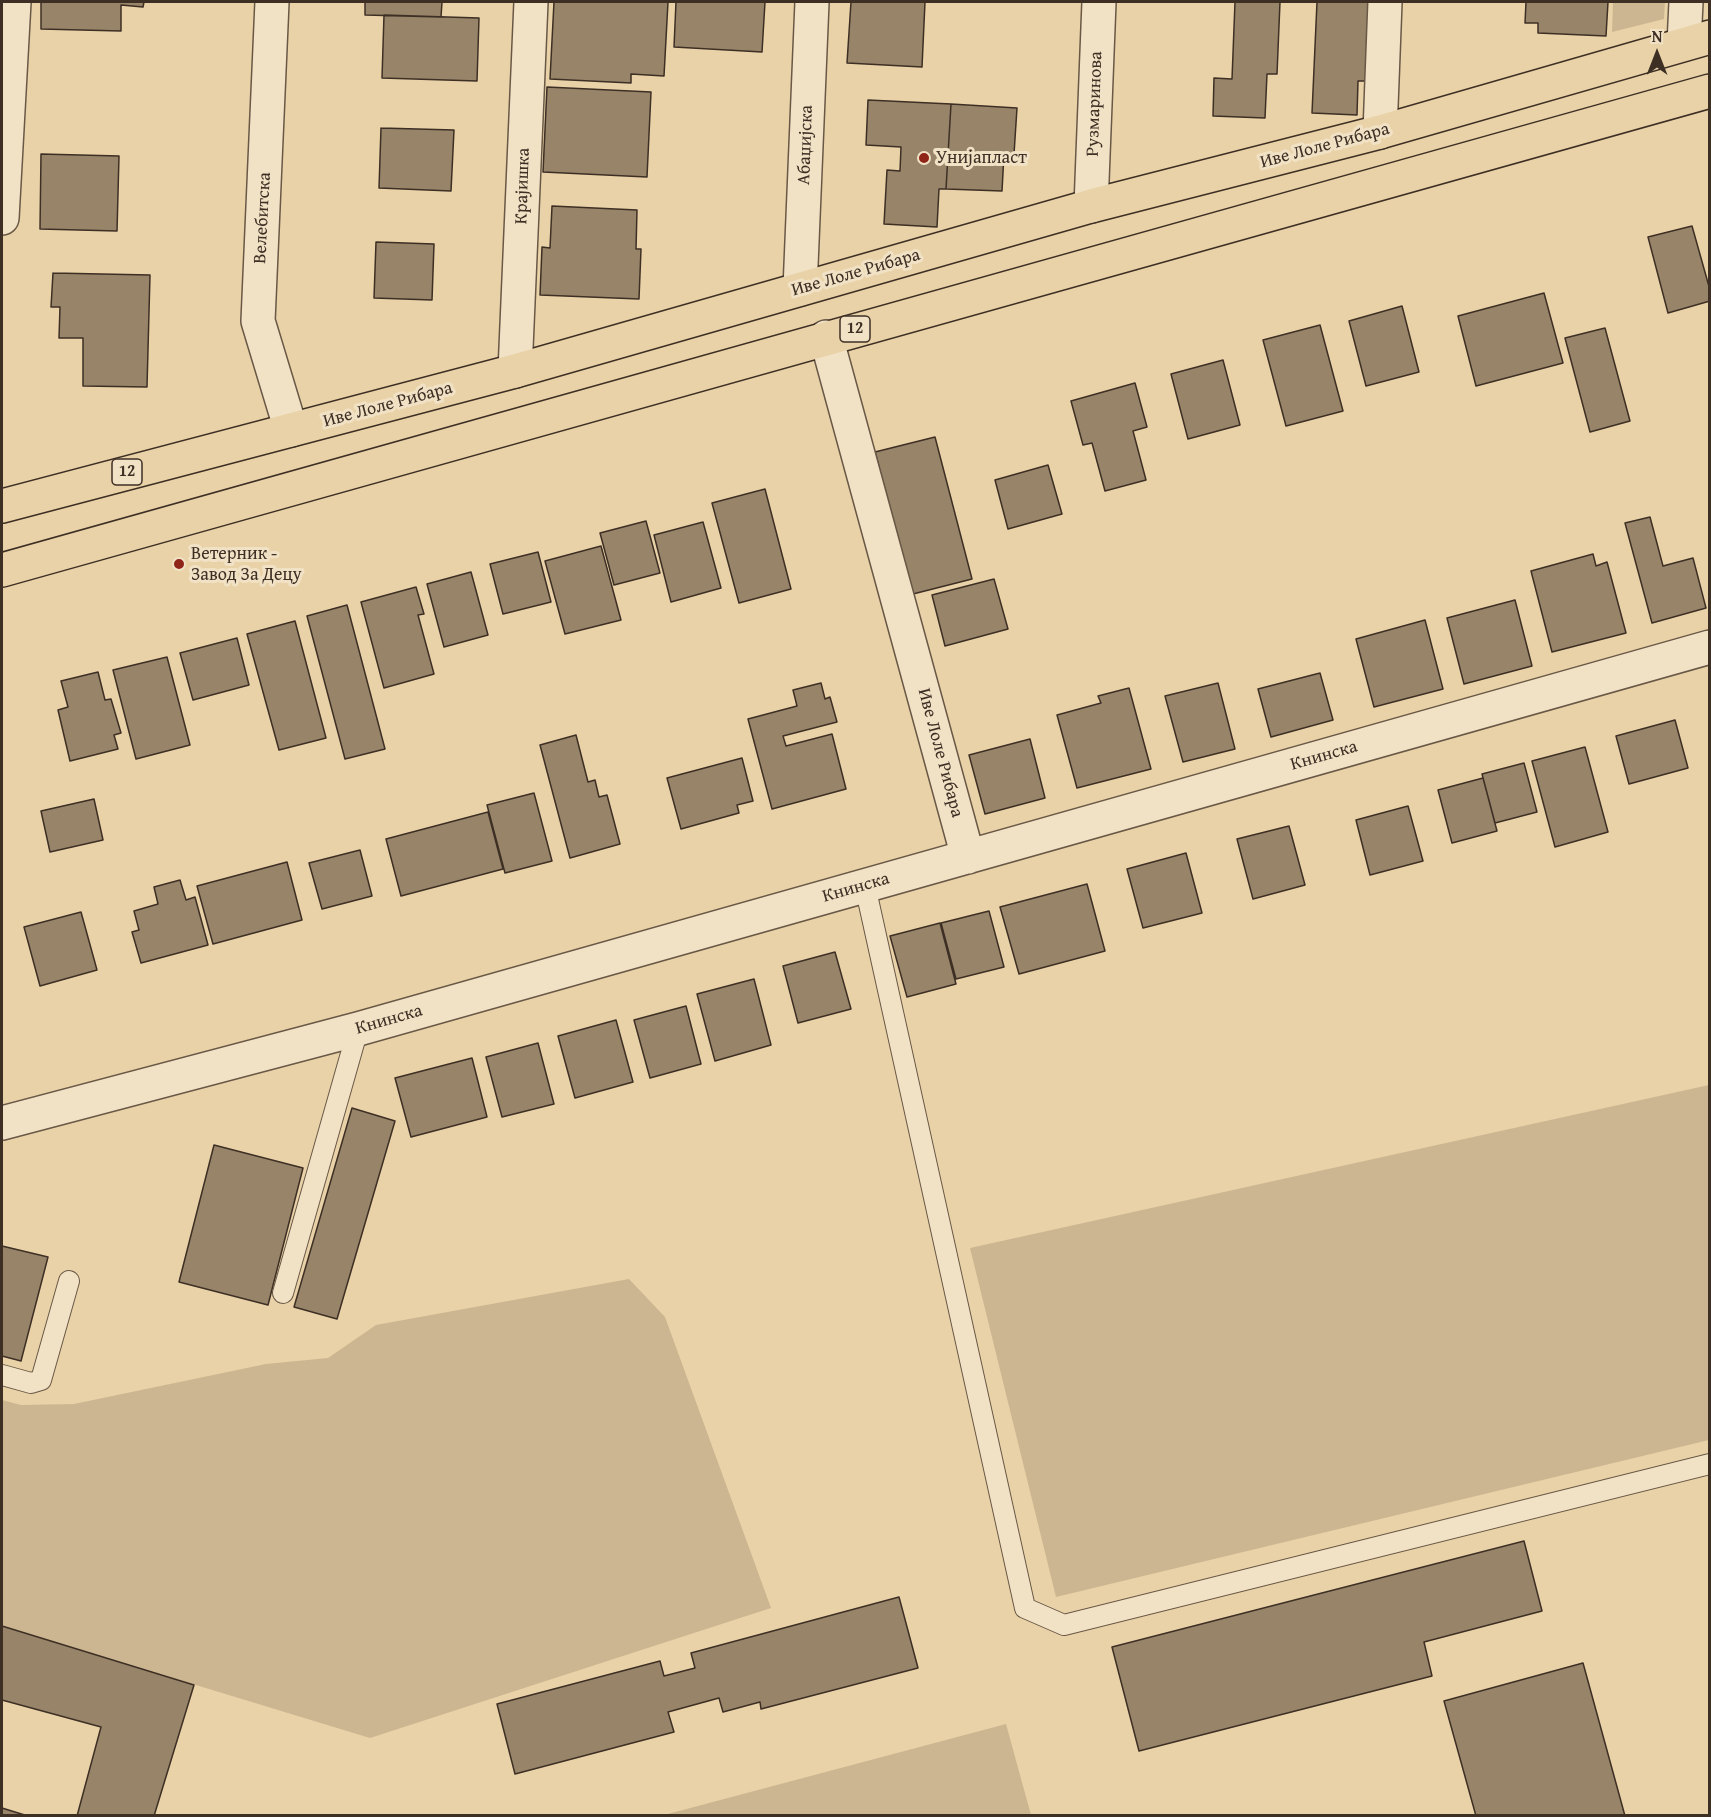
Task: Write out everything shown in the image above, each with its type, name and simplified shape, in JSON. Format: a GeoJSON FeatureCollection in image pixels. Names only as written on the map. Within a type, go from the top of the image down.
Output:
{"type":"FeatureCollection","features":[{"type":"Feature","properties":{"kind":"main road","name":"Иве Лоле Рибара"},"geometry":{"type":"LineString","coordinates":[[2,506],[515,371],[1091,206],[1380,132],[1697,41]]}},
{"type":"Feature","properties":{"kind":"main road","name":"12"},"geometry":{"type":"LineString","coordinates":[[2,570],[826,337],[1710,91]]}},
{"type":"Feature","properties":{"kind":"street"},"geometry":{"type":"LineString","coordinates":[[2,218],[14,2]]}},
{"type":"Feature","properties":{"kind":"street","name":"Велебитска"},"geometry":{"type":"LineString","coordinates":[[272,2],[258,321],[291,430]]}},
{"type":"Feature","properties":{"kind":"street","name":"Крајишка"},"geometry":{"type":"LineString","coordinates":[[515,371],[531,2]]}},
{"type":"Feature","properties":{"kind":"street","name":"Абаџијска"},"geometry":{"type":"LineString","coordinates":[[800,289],[812,2]]}},
{"type":"Feature","properties":{"kind":"street","name":"Рузмаринова"},"geometry":{"type":"LineString","coordinates":[[1091,206],[1099,2]]}},
{"type":"Feature","properties":{"kind":"street"},"geometry":{"type":"LineString","coordinates":[[1380,132],[1385,2]]}},
{"type":"Feature","properties":{"kind":"street"},"geometry":{"type":"LineString","coordinates":[[1686,2],[1697,41]]}},
{"type":"Feature","properties":{"kind":"street","name":"Иве Лоле Рибара"},"geometry":{"type":"LineString","coordinates":[[826,337],[968,856]]}},
{"type":"Feature","properties":{"kind":"street","name":"Книнска"},"geometry":{"type":"LineString","coordinates":[[2,1123],[358,1029],[1710,647]]}},
{"type":"Feature","properties":{"kind":"lane"},"geometry":{"type":"LineString","coordinates":[[865,886],[1025,1608],[1064,1625],[1710,1464]]}},
{"type":"Feature","properties":{"kind":"lane"},"geometry":{"type":"LineString","coordinates":[[283,1293],[358,1029]]}},
{"type":"Feature","properties":{"kind":"lane"},"geometry":{"type":"LineString","coordinates":[[2,1375],[31,1383],[41,1380],[69,1281]]}},
{"type":"Feature","properties":{"kind":"shaded area"},"geometry":{"type":"Polygon","coordinates":[[[1613,2],[1665,2],[1664,19],[1612,32],[1613,2]]]}},
{"type":"Feature","properties":{"kind":"shaded area"},"geometry":{"type":"Polygon","coordinates":[[[1709,1085],[1709,1440],[1056,1597],[970,1248],[1709,1085]]]}},
{"type":"Feature","properties":{"kind":"shaded area"},"geometry":{"type":"Polygon","coordinates":[[[629,1279],[665,1317],[771,1608],[370,1738],[2,1626],[2,1400],[21,1405],[74,1404],[266,1364],[328,1358],[376,1325],[629,1279]]]}},
{"type":"Feature","properties":{"kind":"shaded area"},"geometry":{"type":"Polygon","coordinates":[[[1006,1724],[1031,1815],[664,1815],[1006,1724]]]}},
{"type":"Feature","properties":{"kind":"building"},"geometry":{"type":"Polygon","coordinates":[[[41,2],[144,2],[143,7],[121,5],[121,31],[41,29],[41,2]]]}},
{"type":"Feature","properties":{"kind":"building"},"geometry":{"type":"Polygon","coordinates":[[[365,2],[442,2],[441,17],[365,15],[365,2]]]}},
{"type":"Feature","properties":{"kind":"building"},"geometry":{"type":"Polygon","coordinates":[[[554,2],[668,2],[664,76],[631,74],[631,83],[550,79],[554,2]]]}},
{"type":"Feature","properties":{"kind":"building"},"geometry":{"type":"Polygon","coordinates":[[[676,2],[765,2],[762,52],[674,47],[676,2]]]}},
{"type":"Feature","properties":{"kind":"building"},"geometry":{"type":"Polygon","coordinates":[[[851,2],[925,2],[922,67],[847,63],[851,2]]]}},
{"type":"Feature","properties":{"kind":"building"},"geometry":{"type":"Polygon","coordinates":[[[1235,2],[1280,2],[1277,74],[1267,74],[1265,118],[1213,116],[1214,78],[1232,79],[1235,2]]]}},
{"type":"Feature","properties":{"kind":"building"},"geometry":{"type":"Polygon","coordinates":[[[1317,2],[1371,2],[1367,81],[1358,81],[1357,115],[1312,113],[1317,2]]]}},
{"type":"Feature","properties":{"kind":"building"},"geometry":{"type":"Polygon","coordinates":[[[1526,2],[1608,2],[1606,36],[1538,33],[1538,23],[1525,23],[1526,2]]]}},
{"type":"Feature","properties":{"kind":"building"},"geometry":{"type":"Polygon","coordinates":[[[384,15],[479,18],[477,81],[382,78],[384,15]]]}},
{"type":"Feature","properties":{"kind":"building"},"geometry":{"type":"Polygon","coordinates":[[[547,87],[651,92],[647,177],[543,172],[547,87]]]}},
{"type":"Feature","properties":{"kind":"building","name":"Унијапласт"},"geometry":{"type":"Polygon","coordinates":[[[868,100],[951,104],[946,189],[939,189],[937,227],[884,224],[887,170],[900,171],[901,147],[866,145],[868,100]]]}},
{"type":"Feature","properties":{"kind":"building"},"geometry":{"type":"Polygon","coordinates":[[[951,104],[1017,108],[1014,154],[1004,154],[1002,191],[946,189],[951,104]]]}},
{"type":"Feature","properties":{"kind":"building"},"geometry":{"type":"Polygon","coordinates":[[[381,128],[454,130],[451,191],[379,188],[381,128]]]}},
{"type":"Feature","properties":{"kind":"building"},"geometry":{"type":"Polygon","coordinates":[[[41,154],[119,156],[117,231],[40,229],[41,154]]]}},
{"type":"Feature","properties":{"kind":"building"},"geometry":{"type":"Polygon","coordinates":[[[552,206],[637,210],[636,249],[641,249],[639,299],[540,295],[542,247],[550,248],[552,206]]]}},
{"type":"Feature","properties":{"kind":"building"},"geometry":{"type":"Polygon","coordinates":[[[1692,226],[1710,290],[1710,301],[1668,313],[1648,237],[1692,226]]]}},
{"type":"Feature","properties":{"kind":"building"},"geometry":{"type":"Polygon","coordinates":[[[376,242],[434,244],[432,300],[374,298],[376,242]]]}},
{"type":"Feature","properties":{"kind":"building"},"geometry":{"type":"Polygon","coordinates":[[[53,273],[150,275],[147,387],[83,386],[83,338],[59,338],[60,307],[51,307],[53,273]]]}},
{"type":"Feature","properties":{"kind":"building"},"geometry":{"type":"Polygon","coordinates":[[[1544,293],[1563,363],[1476,386],[1458,316],[1544,293]]]}},
{"type":"Feature","properties":{"kind":"building"},"geometry":{"type":"Polygon","coordinates":[[[1402,306],[1419,372],[1366,386],[1349,321],[1402,306]]]}},
{"type":"Feature","properties":{"kind":"building"},"geometry":{"type":"Polygon","coordinates":[[[1320,325],[1343,411],[1286,426],[1263,340],[1320,325]]]}},
{"type":"Feature","properties":{"kind":"building"},"geometry":{"type":"Polygon","coordinates":[[[1605,328],[1630,421],[1590,432],[1565,338],[1605,328]]]}},
{"type":"Feature","properties":{"kind":"building"},"geometry":{"type":"Polygon","coordinates":[[[1223,360],[1240,425],[1188,439],[1171,374],[1223,360]]]}},
{"type":"Feature","properties":{"kind":"building"},"geometry":{"type":"Polygon","coordinates":[[[1135,383],[1147,427],[1133,431],[1146,480],[1105,491],[1092,443],[1083,445],[1071,401],[1135,383]]]}},
{"type":"Feature","properties":{"kind":"building"},"geometry":{"type":"Polygon","coordinates":[[[935,437],[972,579],[913,594],[875,452],[935,437]]]}},
{"type":"Feature","properties":{"kind":"building"},"geometry":{"type":"Polygon","coordinates":[[[1048,465],[1062,514],[1008,529],[995,480],[1048,465]]]}},
{"type":"Feature","properties":{"kind":"building"},"geometry":{"type":"Polygon","coordinates":[[[765,489],[791,589],[739,603],[712,503],[765,489]]]}},
{"type":"Feature","properties":{"kind":"building"},"geometry":{"type":"Polygon","coordinates":[[[1650,517],[1663,566],[1693,558],[1706,608],[1652,623],[1625,523],[1650,517]]]}},
{"type":"Feature","properties":{"kind":"building"},"geometry":{"type":"Polygon","coordinates":[[[646,521],[660,573],[614,585],[600,533],[646,521]]]}},
{"type":"Feature","properties":{"kind":"building"},"geometry":{"type":"Polygon","coordinates":[[[703,522],[721,588],[671,602],[654,535],[703,522]]]}},
{"type":"Feature","properties":{"kind":"building"},"geometry":{"type":"Polygon","coordinates":[[[601,546],[621,620],[565,634],[545,561],[601,546]]]}},
{"type":"Feature","properties":{"kind":"building"},"geometry":{"type":"Polygon","coordinates":[[[538,552],[551,602],[503,614],[490,564],[538,552]]]}},
{"type":"Feature","properties":{"kind":"building"},"geometry":{"type":"Polygon","coordinates":[[[1593,554],[1596,566],[1607,562],[1626,633],[1552,652],[1531,571],[1593,554]]]}},
{"type":"Feature","properties":{"kind":"building"},"geometry":{"type":"Polygon","coordinates":[[[471,572],[488,635],[444,647],[427,584],[471,572]]]}},
{"type":"Feature","properties":{"kind":"building"},"geometry":{"type":"Polygon","coordinates":[[[994,579],[1008,629],[945,646],[932,595],[994,579]]]}},
{"type":"Feature","properties":{"kind":"building"},"geometry":{"type":"Polygon","coordinates":[[[416,587],[424,614],[418,615],[434,674],[384,688],[361,602],[416,587]]]}},
{"type":"Feature","properties":{"kind":"building"},"geometry":{"type":"Polygon","coordinates":[[[1515,600],[1532,666],[1464,684],[1447,618],[1515,600]]]}},
{"type":"Feature","properties":{"kind":"building"},"geometry":{"type":"Polygon","coordinates":[[[347,605],[385,749],[345,759],[307,616],[347,605]]]}},
{"type":"Feature","properties":{"kind":"building"},"geometry":{"type":"Polygon","coordinates":[[[1425,620],[1443,689],[1374,707],[1356,639],[1425,620]]]}},
{"type":"Feature","properties":{"kind":"building"},"geometry":{"type":"Polygon","coordinates":[[[295,621],[326,738],[279,750],[247,634],[295,621]]]}},
{"type":"Feature","properties":{"kind":"building"},"geometry":{"type":"Polygon","coordinates":[[[237,638],[249,685],[193,700],[180,653],[237,638]]]}},
{"type":"Feature","properties":{"kind":"building"},"geometry":{"type":"Polygon","coordinates":[[[167,657],[190,745],[136,759],[113,670],[167,657]]]}},
{"type":"Feature","properties":{"kind":"building"},"geometry":{"type":"Polygon","coordinates":[[[98,672],[105,700],[111,699],[121,733],[114,735],[118,749],[70,761],[58,710],[68,707],[61,681],[98,672]]]}},
{"type":"Feature","properties":{"kind":"building"},"geometry":{"type":"Polygon","coordinates":[[[1320,673],[1333,720],[1271,737],[1258,689],[1320,673]]]}},
{"type":"Feature","properties":{"kind":"building"},"geometry":{"type":"Polygon","coordinates":[[[821,683],[825,699],[830,697],[837,722],[783,736],[786,746],[832,734],[846,789],[772,809],[748,719],[797,706],[793,690],[821,683]]]}},
{"type":"Feature","properties":{"kind":"building"},"geometry":{"type":"Polygon","coordinates":[[[1218,683],[1235,749],[1183,762],[1165,696],[1218,683]]]}},
{"type":"Feature","properties":{"kind":"building"},"geometry":{"type":"Polygon","coordinates":[[[1129,688],[1151,769],[1077,788],[1057,715],[1101,703],[1098,696],[1129,688]]]}},
{"type":"Feature","properties":{"kind":"building"},"geometry":{"type":"Polygon","coordinates":[[[1675,720],[1688,768],[1629,784],[1616,736],[1675,720]]]}},
{"type":"Feature","properties":{"kind":"building"},"geometry":{"type":"Polygon","coordinates":[[[576,735],[588,782],[595,780],[599,797],[607,795],[620,844],[570,858],[540,745],[576,735]]]}},
{"type":"Feature","properties":{"kind":"building"},"geometry":{"type":"Polygon","coordinates":[[[1030,739],[1045,798],[985,814],[969,755],[1030,739]]]}},
{"type":"Feature","properties":{"kind":"building"},"geometry":{"type":"Polygon","coordinates":[[[1585,747],[1608,832],[1555,847],[1532,761],[1585,747]]]}},
{"type":"Feature","properties":{"kind":"building"},"geometry":{"type":"Polygon","coordinates":[[[742,758],[753,801],[737,805],[739,813],[681,829],[667,778],[742,758]]]}},
{"type":"Feature","properties":{"kind":"building"},"geometry":{"type":"Polygon","coordinates":[[[1524,763],[1537,812],[1495,823],[1482,774],[1524,763]]]}},
{"type":"Feature","properties":{"kind":"building"},"geometry":{"type":"Polygon","coordinates":[[[1483,778],[1497,831],[1452,843],[1438,790],[1483,778]]]}},
{"type":"Feature","properties":{"kind":"building"},"geometry":{"type":"Polygon","coordinates":[[[534,793],[552,861],[505,873],[487,805],[534,793]]]}},
{"type":"Feature","properties":{"kind":"building"},"geometry":{"type":"Polygon","coordinates":[[[94,799],[103,840],[50,852],[41,811],[94,799]]]}},
{"type":"Feature","properties":{"kind":"building"},"geometry":{"type":"Polygon","coordinates":[[[1408,806],[1423,861],[1370,875],[1356,820],[1408,806]]]}},
{"type":"Feature","properties":{"kind":"building"},"geometry":{"type":"Polygon","coordinates":[[[488,812],[503,869],[401,896],[386,839],[488,812]]]}},
{"type":"Feature","properties":{"kind":"building"},"geometry":{"type":"Polygon","coordinates":[[[1289,826],[1305,885],[1253,899],[1237,839],[1289,826]]]}},
{"type":"Feature","properties":{"kind":"building"},"geometry":{"type":"Polygon","coordinates":[[[360,850],[372,896],[322,909],[309,863],[360,850]]]}},
{"type":"Feature","properties":{"kind":"building"},"geometry":{"type":"Polygon","coordinates":[[[1186,853],[1202,913],[1143,928],[1127,869],[1186,853]]]}},
{"type":"Feature","properties":{"kind":"building"},"geometry":{"type":"Polygon","coordinates":[[[287,862],[302,920],[213,944],[197,886],[287,862]]]}},
{"type":"Feature","properties":{"kind":"building"},"geometry":{"type":"Polygon","coordinates":[[[180,880],[186,900],[195,897],[208,945],[141,963],[132,932],[139,930],[134,911],[158,904],[154,887],[180,880]]]}},
{"type":"Feature","properties":{"kind":"building"},"geometry":{"type":"Polygon","coordinates":[[[1087,884],[1105,951],[1019,974],[1000,907],[1087,884]]]}},
{"type":"Feature","properties":{"kind":"building"},"geometry":{"type":"Polygon","coordinates":[[[989,911],[1004,967],[956,979],[941,923],[989,911]]]}},
{"type":"Feature","properties":{"kind":"building"},"geometry":{"type":"Polygon","coordinates":[[[81,912],[97,970],[40,986],[24,927],[81,912]]]}},
{"type":"Feature","properties":{"kind":"building"},"geometry":{"type":"Polygon","coordinates":[[[940,923],[956,984],[907,997],[890,936],[940,923]]]}},
{"type":"Feature","properties":{"kind":"building"},"geometry":{"type":"Polygon","coordinates":[[[835,952],[851,1009],[798,1023],[783,966],[835,952]]]}},
{"type":"Feature","properties":{"kind":"building"},"geometry":{"type":"Polygon","coordinates":[[[754,979],[771,1045],[715,1061],[697,994],[754,979]]]}},
{"type":"Feature","properties":{"kind":"building"},"geometry":{"type":"Polygon","coordinates":[[[686,1006],[701,1064],[650,1078],[634,1020],[686,1006]]]}},
{"type":"Feature","properties":{"kind":"building"},"geometry":{"type":"Polygon","coordinates":[[[616,1020],[633,1082],[575,1098],[558,1036],[616,1020]]]}},
{"type":"Feature","properties":{"kind":"building"},"geometry":{"type":"Polygon","coordinates":[[[538,1043],[554,1104],[502,1117],[486,1057],[538,1043]]]}},
{"type":"Feature","properties":{"kind":"building"},"geometry":{"type":"Polygon","coordinates":[[[472,1058],[487,1117],[411,1137],[395,1078],[472,1058]]]}},
{"type":"Feature","properties":{"kind":"building"},"geometry":{"type":"Polygon","coordinates":[[[352,1108],[395,1121],[337,1319],[294,1307],[352,1108]]]}},
{"type":"Feature","properties":{"kind":"building"},"geometry":{"type":"Polygon","coordinates":[[[214,1145],[303,1168],[268,1305],[179,1282],[214,1145]]]}},
{"type":"Feature","properties":{"kind":"building"},"geometry":{"type":"Polygon","coordinates":[[[2,1246],[48,1257],[21,1361],[2,1356],[2,1246]]]}},
{"type":"Feature","properties":{"kind":"building"},"geometry":{"type":"Polygon","coordinates":[[[1524,1541],[1542,1611],[1424,1642],[1432,1676],[1139,1751],[1112,1647],[1524,1541]]]}},
{"type":"Feature","properties":{"kind":"building"},"geometry":{"type":"Polygon","coordinates":[[[899,1597],[918,1668],[761,1709],[760,1702],[723,1712],[719,1698],[668,1712],[674,1732],[515,1774],[497,1704],[660,1661],[664,1676],[695,1668],[691,1653],[899,1597]]]}},
{"type":"Feature","properties":{"kind":"building"},"geometry":{"type":"Polygon","coordinates":[[[2,1626],[194,1685],[154,1816],[77,1816],[101,1727],[2,1700],[2,1626]]]}},
{"type":"Feature","properties":{"kind":"building"},"geometry":{"type":"Polygon","coordinates":[[[1583,1663],[1625,1816],[1476,1816],[1444,1701],[1583,1663]]]}},
{"type":"Feature","properties":{"kind":"building"},"geometry":{"type":"Polygon","coordinates":[[[2,1808],[28,1816],[2,1816],[2,1808]]]}},
{"type":"Feature","properties":{"kind":"place","name":"Унијапласт"},"geometry":{"type":"Point","coordinates":[924,158]}},
{"type":"Feature","properties":{"kind":"place","name":"Ветерник - Завод За Децу"},"geometry":{"type":"Point","coordinates":[179,564]}}]}
